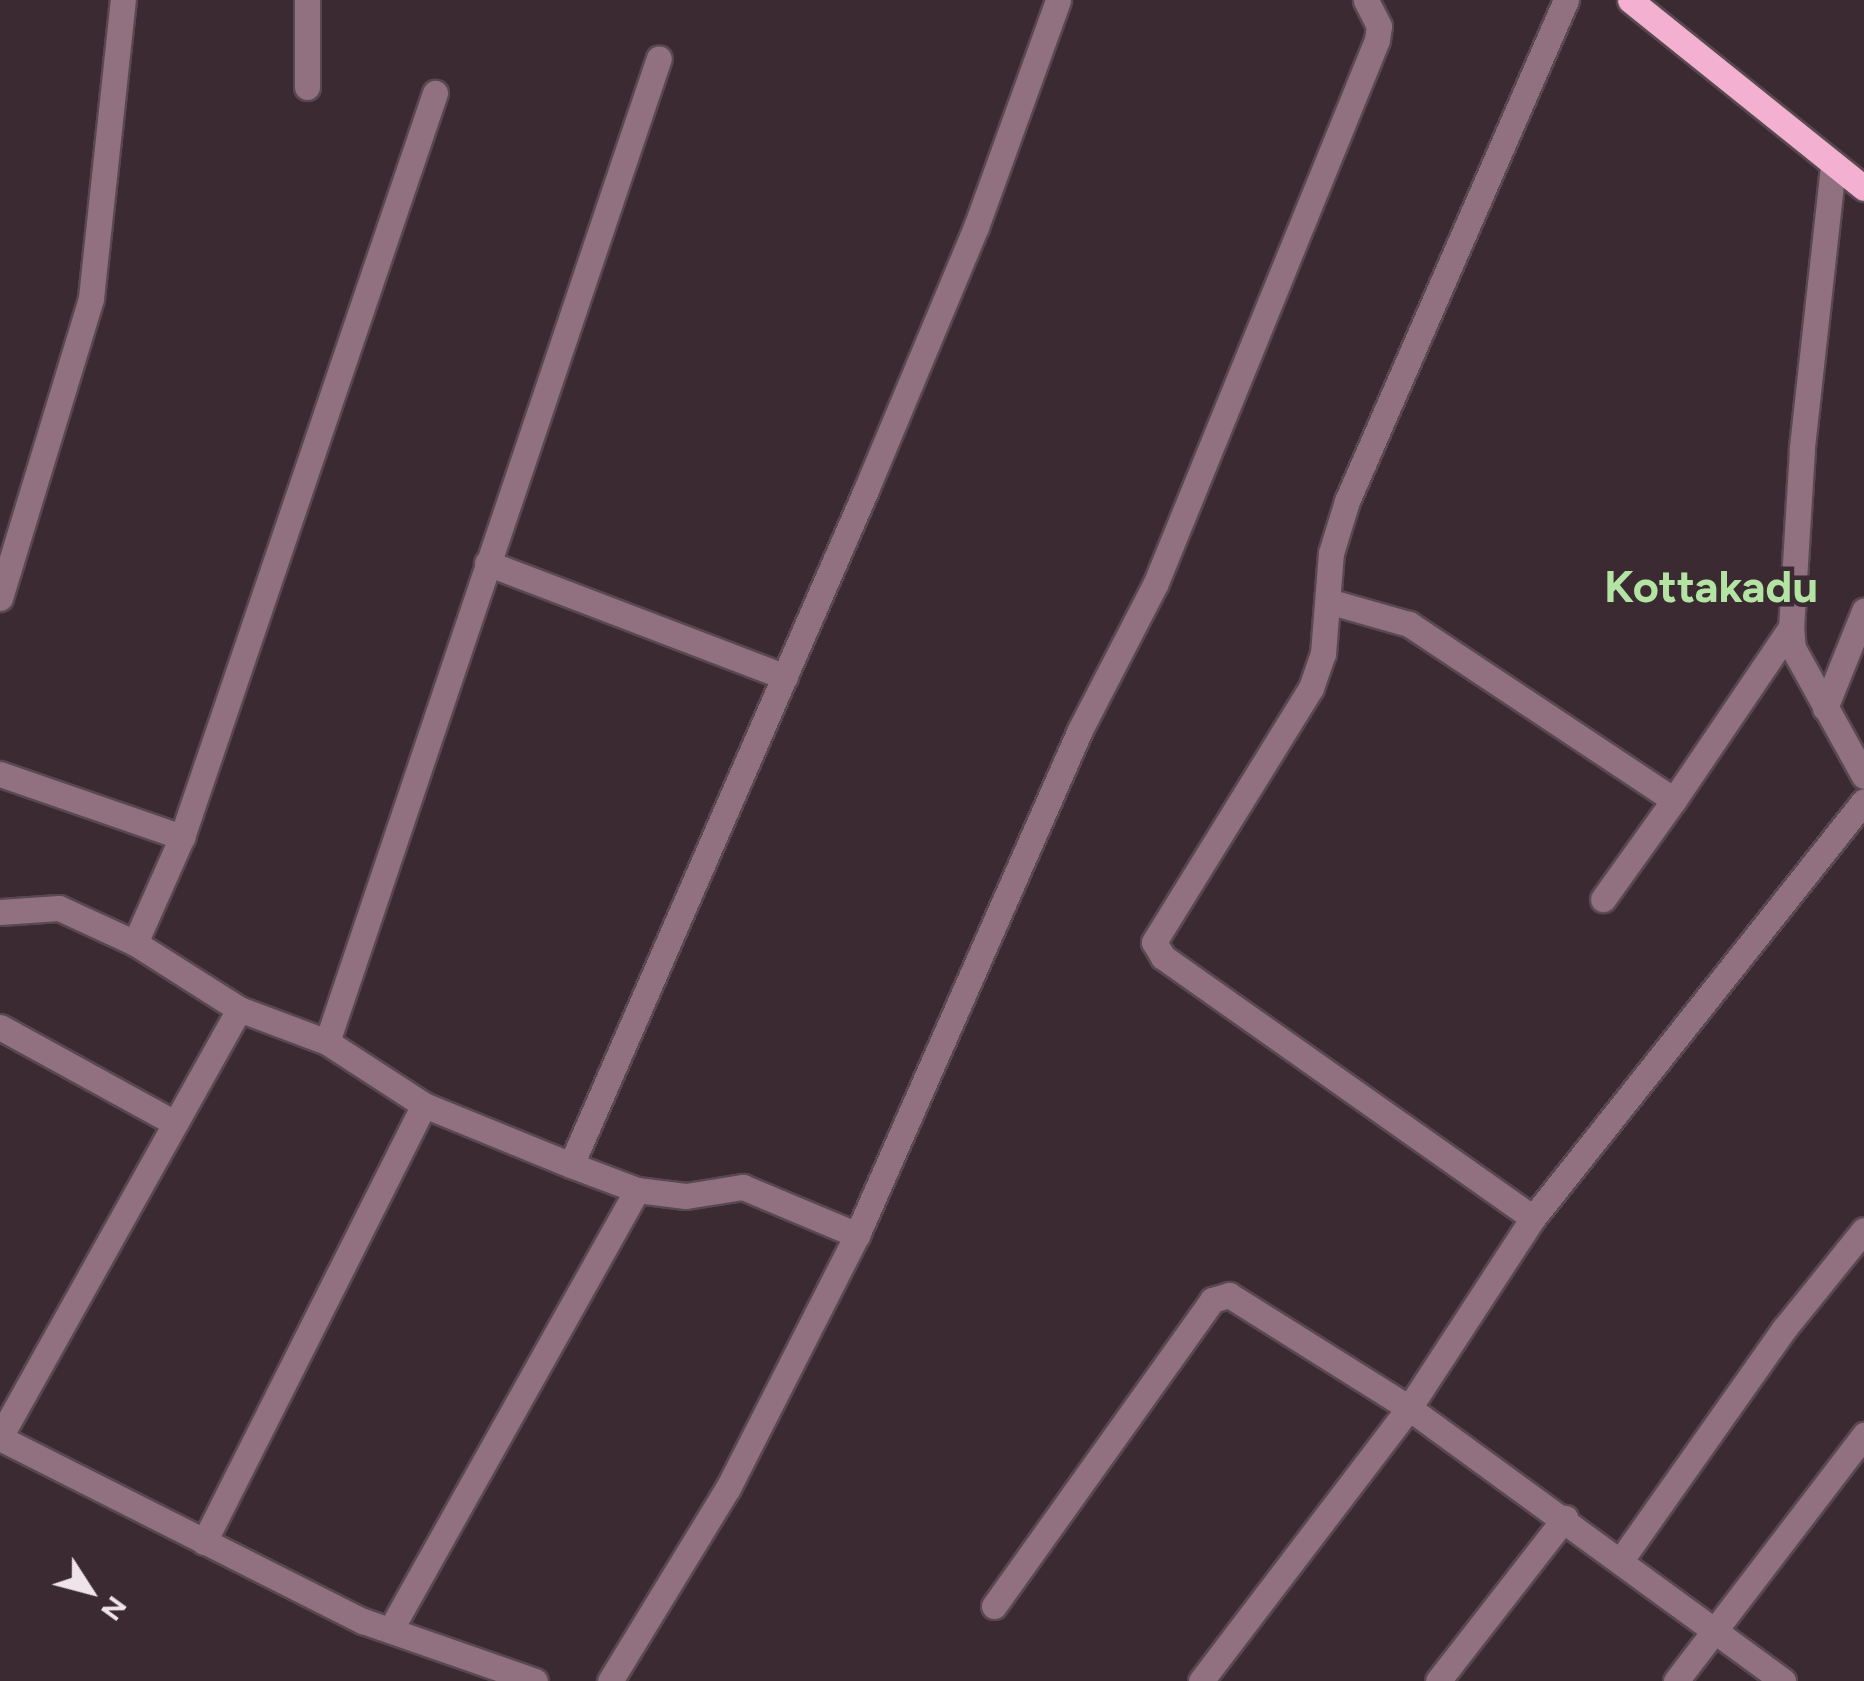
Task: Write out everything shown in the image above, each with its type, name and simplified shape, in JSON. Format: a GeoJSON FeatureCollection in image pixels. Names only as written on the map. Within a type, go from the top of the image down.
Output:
{"type":"FeatureCollection","features":[{"type":"Feature","properties":{"kind":"main road"},"geometry":{"type":"LineString","coordinates":[[1630,0],[1864,188]]}},
{"type":"Feature","properties":{"kind":"street"},"geometry":{"type":"LineString","coordinates":[[0,598],[10,540],[92,298],[123,0]]}},
{"type":"Feature","properties":{"kind":"street"},"geometry":{"type":"LineString","coordinates":[[307,0],[307,87]]}},
{"type":"Feature","properties":{"kind":"street"},"geometry":{"type":"LineString","coordinates":[[571,1165],[785,677],[976,227],[1058,0]]}},
{"type":"Feature","properties":{"kind":"street"},"geometry":{"type":"LineString","coordinates":[[610,1681],[728,1488],[857,1235],[1256,346],[1377,40],[1379,26],[1366,0]]}},
{"type":"Feature","properties":{"kind":"street"},"geometry":{"type":"LineString","coordinates":[[1533,1218],[1163,957],[1154,942],[1310,688],[1331,602],[1331,553],[1346,501],[1566,0]]}},
{"type":"Feature","properties":{"kind":"street"},"geometry":{"type":"LineString","coordinates":[[327,1042],[659,58]]}},
{"type":"Feature","properties":{"kind":"street"},"geometry":{"type":"LineString","coordinates":[[135,943],[182,837],[435,93]]}},
{"type":"Feature","properties":{"kind":"street"},"geometry":{"type":"LineString","coordinates":[[1833,166],[1802,449],[1791,627],[1793,648],[1864,776]]}},
{"type":"Feature","properties":{"kind":"street"},"geometry":{"type":"LineString","coordinates":[[487,563],[785,677]]}},
{"type":"Feature","properties":{"kind":"street"},"geometry":{"type":"LineString","coordinates":[[1331,602],[1409,624],[1674,800]]}},
{"type":"Feature","properties":{"kind":"street"},"geometry":{"type":"LineString","coordinates":[[1825,708],[1864,611]]}},
{"type":"Feature","properties":{"kind":"street"},"geometry":{"type":"LineString","coordinates":[[1603,898],[1791,627]]}},
{"type":"Feature","properties":{"kind":"street"},"geometry":{"type":"LineString","coordinates":[[0,774],[182,837]]}},
{"type":"Feature","properties":{"kind":"street"},"geometry":{"type":"LineString","coordinates":[[1202,1681],[1409,1408],[1533,1218],[1864,801]]}},
{"type":"Feature","properties":{"kind":"street"},"geometry":{"type":"LineString","coordinates":[[0,912],[59,908],[135,943],[239,1009],[327,1042],[424,1104],[571,1165],[638,1190],[686,1196],[743,1188],[857,1235]]}},
{"type":"Feature","properties":{"kind":"street"},"geometry":{"type":"LineString","coordinates":[[239,1009],[0,1438],[363,1622],[392,1627],[534,1681]]}},
{"type":"Feature","properties":{"kind":"street"},"geometry":{"type":"LineString","coordinates":[[0,1027],[173,1122]]}},
{"type":"Feature","properties":{"kind":"street"},"geometry":{"type":"LineString","coordinates":[[204,1542],[424,1104]]}},
{"type":"Feature","properties":{"kind":"street"},"geometry":{"type":"LineString","coordinates":[[392,1627],[638,1190]]}},
{"type":"Feature","properties":{"kind":"street"},"geometry":{"type":"LineString","coordinates":[[1621,1560],[1784,1329],[1864,1230]]}},
{"type":"Feature","properties":{"kind":"street"},"geometry":{"type":"LineString","coordinates":[[994,1606],[1212,1300],[1229,1294],[1246,1300],[1409,1408],[1565,1518],[1709,1630],[1783,1681]]}},
{"type":"Feature","properties":{"kind":"street"},"geometry":{"type":"LineString","coordinates":[[1676,1681],[1709,1630],[1864,1435]]}},
{"type":"Feature","properties":{"kind":"street"},"geometry":{"type":"LineString","coordinates":[[1438,1681],[1565,1518]]}},
{"type":"Feature","properties":{"kind":"district","name":"Kottakadu"},"geometry":{"type":"Point","coordinates":[1711,587]}}]}
